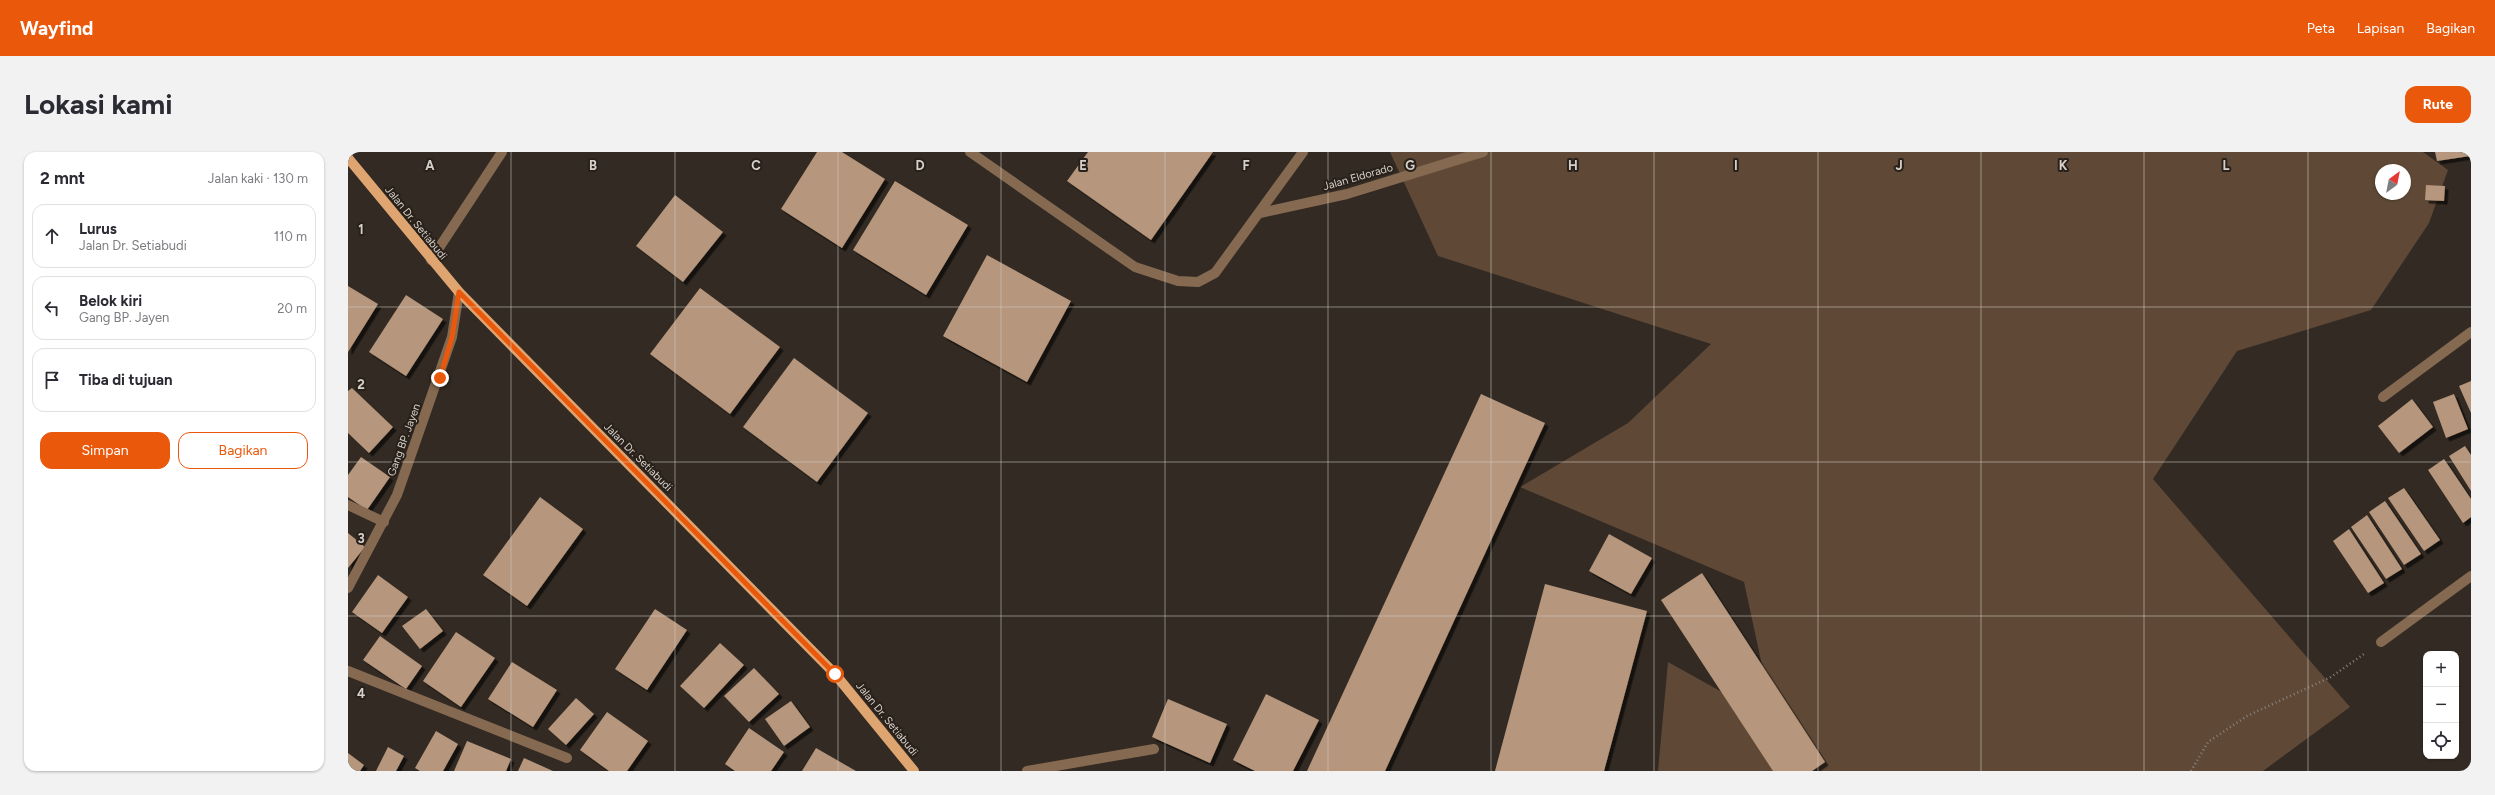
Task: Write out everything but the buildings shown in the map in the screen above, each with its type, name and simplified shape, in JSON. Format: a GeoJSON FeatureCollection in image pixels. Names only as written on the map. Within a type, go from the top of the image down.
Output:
{"type":"FeatureCollection","features":[{"type":"Feature","properties":{"kind":"main road","name":"Jalan Dr. Setiabudi"},"geometry":{"type":"LineString","coordinates":[[348,158],[459,292],[835,674],[914,771]]}},
{"type":"Feature","properties":{"kind":"street"},"geometry":{"type":"LineString","coordinates":[[431,260],[502,152]]}},
{"type":"Feature","properties":{"kind":"street"},"geometry":{"type":"LineString","coordinates":[[970,152],[1135,267],[1178,281],[1198,282],[1215,273],[1303,152]]}},
{"type":"Feature","properties":{"kind":"street","name":"Jalan Eldorado"},"geometry":{"type":"LineString","coordinates":[[1260,213],[1347,194],[1483,152]]}},
{"type":"Feature","properties":{"kind":"street","name":"Gang BP. Jayen"},"geometry":{"type":"LineString","coordinates":[[348,588],[397,495],[440,378],[452,337],[459,292]]}},
{"type":"Feature","properties":{"kind":"street"},"geometry":{"type":"LineString","coordinates":[[2383,397],[2471,332]]}},
{"type":"Feature","properties":{"kind":"street"},"geometry":{"type":"LineString","coordinates":[[348,505],[384,522]]}},
{"type":"Feature","properties":{"kind":"street"},"geometry":{"type":"LineString","coordinates":[[2382,642],[2471,576]]}},
{"type":"Feature","properties":{"kind":"street"},"geometry":{"type":"LineString","coordinates":[[348,671],[567,758]]}},
{"type":"Feature","properties":{"kind":"street"},"geometry":{"type":"LineString","coordinates":[[1027,771],[1154,749]]}},
{"type":"Feature","properties":{"kind":"path"},"geometry":{"type":"LineString","coordinates":[[2191,771],[2208,742],[2247,716],[2330,677],[2382,642]]}},
{"type":"Feature","properties":{"kind":"shaded area"},"geometry":{"type":"Polygon","coordinates":[[[1390,152],[2423,152],[2448,170],[2429,223],[2371,310],[2237,351],[2153,479],[2350,707],[2263,771],[1658,771],[1668,662],[1774,721],[1744,582],[1520,487],[1628,423],[1711,344],[1438,256],[1390,152]]]}},
{"type":"Feature","properties":{"kind":"route"},"geometry":{"type":"LineString","coordinates":[[440,378],[452,337],[459,292],[835,674]]}}]}
